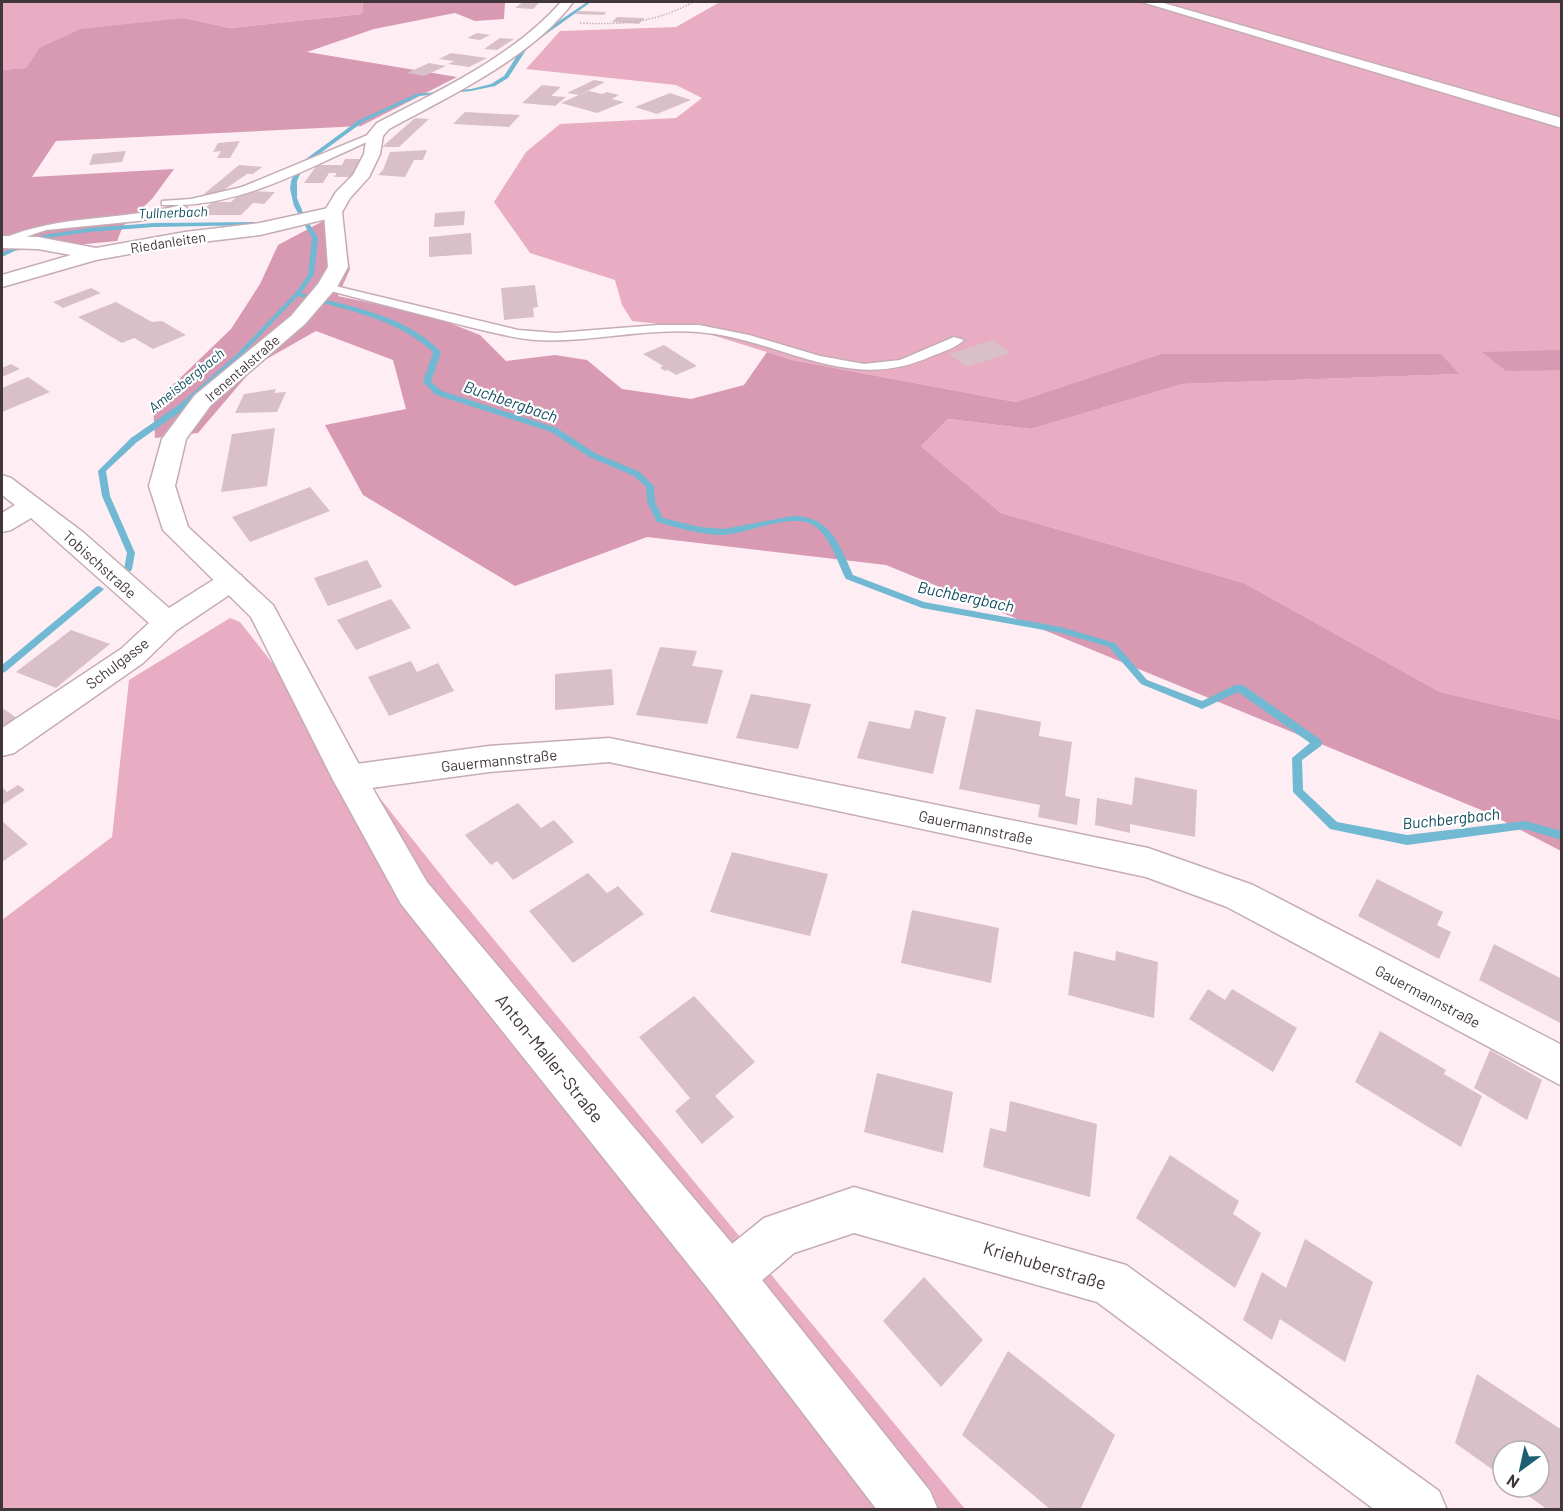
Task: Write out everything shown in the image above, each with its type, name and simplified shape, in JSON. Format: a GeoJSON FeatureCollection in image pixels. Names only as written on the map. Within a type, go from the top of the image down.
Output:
{"type":"FeatureCollection","features":[{"type":"Feature","properties":{"kind":"street"},"geometry":{"type":"LineString","coordinates":[[324,215],[360,177],[372,154],[375,135],[383,126],[457,89],[479,75],[552,20],[567,2]]}},
{"type":"Feature","properties":{"kind":"street"},"geometry":{"type":"LineString","coordinates":[[1148,2],[1562,123]]}},
{"type":"Feature","properties":{"kind":"street","name":"Riedanleiten"},"geometry":{"type":"LineString","coordinates":[[16,242],[96,254],[184,238],[279,226],[324,215]]}},
{"type":"Feature","properties":{"kind":"street","name":"Irenentalstraße"},"geometry":{"type":"LineString","coordinates":[[231,581],[176,530],[162,486],[174,439],[204,400],[298,320],[319,296],[338,267],[324,215]]}},
{"type":"Feature","properties":{"kind":"street"},"geometry":{"type":"LineString","coordinates":[[2,281],[96,254]]}},
{"type":"Feature","properties":{"kind":"street","name":"Tobischstraße"},"geometry":{"type":"LineString","coordinates":[[2,483],[74,539],[167,623]]}},
{"type":"Feature","properties":{"kind":"street"},"geometry":{"type":"LineString","coordinates":[[2,524],[33,506]]}},
{"type":"Feature","properties":{"kind":"street","name":"Schulgasse"},"geometry":{"type":"LineString","coordinates":[[2,744],[132,656],[167,623],[231,581]]}},
{"type":"Feature","properties":{"kind":"street","name":"Anton-Maller-Straße"},"geometry":{"type":"LineString","coordinates":[[231,581],[263,612],[349,778],[414,893],[729,1277],[910,1509]]}},
{"type":"Feature","properties":{"kind":"street","name":"Gauermannstraße"},"geometry":{"type":"LineString","coordinates":[[349,778],[489,759],[609,750],[1148,863],[1240,897],[1562,1067]]}},
{"type":"Feature","properties":{"kind":"street","name":"Kriehuberstraße"},"geometry":{"type":"LineString","coordinates":[[729,1277],[780,1234],[854,1210],[1109,1282],[1420,1509]]}},
{"type":"Feature","properties":{"kind":"lane"},"geometry":{"type":"LineString","coordinates":[[16,242],[32,230],[153,217],[250,186],[375,135]]}},
{"type":"Feature","properties":{"kind":"lane"},"geometry":{"type":"LineString","coordinates":[[165,203],[195,203]]}},
{"type":"Feature","properties":{"kind":"lane"},"geometry":{"type":"LineString","coordinates":[[319,296],[436,315],[532,336],[572,337],[664,328],[700,329],[737,334],[819,358],[863,367],[886,367],[905,363],[958,340]]}},
{"type":"Feature","properties":{"kind":"path"},"geometry":{"type":"LineString","coordinates":[[573,22],[635,26],[674,13],[693,2]]}},
{"type":"Feature","properties":{"kind":"shaded area"},"geometry":{"type":"Polygon","coordinates":[[[2,2],[363,2],[362,14],[230,28],[184,18],[39,48],[26,68],[2,70],[2,2]]]}},
{"type":"Feature","properties":{"kind":"shaded area"},"geometry":{"type":"Polygon","coordinates":[[[363,2],[505,2],[504,19],[475,21],[455,13],[374,29],[307,52],[457,77],[361,126],[56,141],[32,177],[174,169],[152,199],[123,226],[117,241],[11,251],[2,255],[2,70],[26,68],[39,48],[81,29],[184,18],[230,28],[362,14],[363,2]]]}},
{"type":"Feature","properties":{"kind":"shaded area"},"geometry":{"type":"Polygon","coordinates":[[[720,2],[1561,2],[1561,720],[1440,692],[1244,583],[1001,513],[921,446],[948,419],[1031,429],[1182,384],[1458,374],[1160,354],[1016,402],[792,360],[687,327],[632,321],[622,305],[615,280],[530,253],[494,202],[526,152],[560,124],[676,118],[702,98],[676,85],[526,69],[560,31],[676,27],[720,2]]]}},
{"type":"Feature","properties":{"kind":"shaded area"},"geometry":{"type":"Polygon","coordinates":[[[342,211],[350,269],[338,296],[432,316],[480,335],[506,361],[555,355],[587,360],[622,389],[691,399],[744,385],[767,352],[792,360],[1016,402],[1160,354],[1441,354],[1459,374],[1182,384],[1031,429],[948,419],[921,446],[1001,513],[1244,583],[1440,692],[1561,720],[1561,851],[1486,812],[886,565],[647,537],[515,586],[363,495],[325,425],[406,409],[393,360],[316,331],[256,365],[198,433],[155,438],[153,404],[231,329],[260,284],[278,245],[342,211]]]}},
{"type":"Feature","properties":{"kind":"shaded area"},"geometry":{"type":"Polygon","coordinates":[[[1561,350],[1561,370],[1506,371],[1482,352],[1561,350]]]}},
{"type":"Feature","properties":{"kind":"shaded area"},"geometry":{"type":"Polygon","coordinates":[[[230,618],[240,622],[452,889],[965,1509],[2,1509],[2,920],[112,837],[129,680],[230,618]]]}},
{"type":"Feature","properties":{"kind":"building"},"geometry":{"type":"Polygon","coordinates":[[[523,2],[540,2],[533,9],[515,8],[523,2]]]}},
{"type":"Feature","properties":{"kind":"building"},"geometry":{"type":"Polygon","coordinates":[[[578,11],[606,12],[604,15],[575,14],[578,11]]]}},
{"type":"Feature","properties":{"kind":"building"},"geometry":{"type":"Polygon","coordinates":[[[617,17],[644,18],[639,24],[612,22],[617,17]]]}},
{"type":"Feature","properties":{"kind":"building"},"geometry":{"type":"Polygon","coordinates":[[[477,33],[490,35],[480,40],[467,38],[477,33]]]}},
{"type":"Feature","properties":{"kind":"building"},"geometry":{"type":"Polygon","coordinates":[[[500,38],[514,39],[497,50],[484,49],[500,38]]]}},
{"type":"Feature","properties":{"kind":"building"},"geometry":{"type":"Polygon","coordinates":[[[451,53],[487,58],[469,67],[448,64],[454,61],[439,59],[451,53]]]}},
{"type":"Feature","properties":{"kind":"building"},"geometry":{"type":"Polygon","coordinates":[[[429,63],[446,66],[424,76],[407,73],[429,63]]]}},
{"type":"Feature","properties":{"kind":"building"},"geometry":{"type":"Polygon","coordinates":[[[594,80],[605,82],[580,95],[589,91],[602,94],[607,92],[619,95],[612,99],[624,102],[597,113],[561,103],[579,95],[567,93],[594,80]]]}},
{"type":"Feature","properties":{"kind":"building"},"geometry":{"type":"Polygon","coordinates":[[[542,85],[561,87],[551,96],[566,97],[555,106],[522,103],[542,85]]]}},
{"type":"Feature","properties":{"kind":"building"},"geometry":{"type":"Polygon","coordinates":[[[670,93],[691,100],[657,114],[635,107],[670,93]]]}},
{"type":"Feature","properties":{"kind":"building"},"geometry":{"type":"Polygon","coordinates":[[[465,112],[520,115],[509,127],[453,124],[465,112]]]}},
{"type":"Feature","properties":{"kind":"building"},"geometry":{"type":"Polygon","coordinates":[[[415,118],[429,119],[399,147],[382,147],[415,118]]]}},
{"type":"Feature","properties":{"kind":"building"},"geometry":{"type":"Polygon","coordinates":[[[240,141],[230,158],[217,158],[221,151],[213,152],[218,143],[240,141]]]}},
{"type":"Feature","properties":{"kind":"building"},"geometry":{"type":"Polygon","coordinates":[[[427,150],[423,160],[414,160],[405,177],[378,175],[383,170],[390,152],[427,150]]]}},
{"type":"Feature","properties":{"kind":"building"},"geometry":{"type":"Polygon","coordinates":[[[126,151],[122,162],[89,165],[93,154],[126,151]]]}},
{"type":"Feature","properties":{"kind":"building"},"geometry":{"type":"Polygon","coordinates":[[[345,159],[362,159],[351,177],[334,177],[337,173],[329,173],[323,183],[304,183],[317,165],[342,165],[345,159]]]}},
{"type":"Feature","properties":{"kind":"building"},"geometry":{"type":"Polygon","coordinates":[[[239,165],[262,167],[253,174],[247,174],[218,194],[204,194],[239,165]]]}},
{"type":"Feature","properties":{"kind":"building"},"geometry":{"type":"Polygon","coordinates":[[[243,191],[275,192],[264,204],[253,203],[241,215],[198,215],[212,202],[231,202],[243,191]]]}},
{"type":"Feature","properties":{"kind":"building"},"geometry":{"type":"Polygon","coordinates":[[[465,211],[464,225],[434,227],[435,213],[465,211]]]}},
{"type":"Feature","properties":{"kind":"building"},"geometry":{"type":"Polygon","coordinates":[[[471,233],[472,254],[429,257],[429,237],[471,233]]]}},
{"type":"Feature","properties":{"kind":"building"},"geometry":{"type":"Polygon","coordinates":[[[535,285],[538,307],[533,308],[534,317],[504,320],[501,288],[535,285]]]}},
{"type":"Feature","properties":{"kind":"building"},"geometry":{"type":"Polygon","coordinates":[[[91,288],[101,293],[63,308],[53,302],[91,288]]]}},
{"type":"Feature","properties":{"kind":"building"},"geometry":{"type":"Polygon","coordinates":[[[116,302],[152,322],[162,321],[186,335],[153,349],[134,338],[122,343],[78,317],[116,302]]]}},
{"type":"Feature","properties":{"kind":"building"},"geometry":{"type":"Polygon","coordinates":[[[993,340],[1011,353],[967,367],[949,354],[993,340]]]}},
{"type":"Feature","properties":{"kind":"building"},"geometry":{"type":"Polygon","coordinates":[[[664,345],[697,366],[676,375],[660,368],[663,366],[643,354],[664,345]]]}},
{"type":"Feature","properties":{"kind":"building"},"geometry":{"type":"Polygon","coordinates":[[[11,364],[20,369],[2,377],[2,368],[11,364]]]}},
{"type":"Feature","properties":{"kind":"building"},"geometry":{"type":"Polygon","coordinates":[[[28,377],[50,392],[2,412],[2,388],[28,377]]]}},
{"type":"Feature","properties":{"kind":"building"},"geometry":{"type":"Polygon","coordinates":[[[276,389],[274,393],[286,392],[277,412],[235,413],[244,394],[276,389]]]}},
{"type":"Feature","properties":{"kind":"building"},"geometry":{"type":"Polygon","coordinates":[[[275,428],[267,486],[221,492],[232,434],[275,428]]]}},
{"type":"Feature","properties":{"kind":"building"},"geometry":{"type":"Polygon","coordinates":[[[310,487],[330,511],[250,542],[232,517],[310,487]]]}},
{"type":"Feature","properties":{"kind":"building"},"geometry":{"type":"Polygon","coordinates":[[[367,560],[382,587],[328,606],[314,578],[367,560]]]}},
{"type":"Feature","properties":{"kind":"building"},"geometry":{"type":"Polygon","coordinates":[[[391,599],[411,628],[356,650],[337,620],[391,599]]]}},
{"type":"Feature","properties":{"kind":"building"},"geometry":{"type":"Polygon","coordinates":[[[71,630],[110,644],[56,688],[16,672],[71,630]]]}},
{"type":"Feature","properties":{"kind":"building"},"geometry":{"type":"Polygon","coordinates":[[[660,647],[697,651],[692,666],[723,670],[707,724],[636,715],[660,647]]]}},
{"type":"Feature","properties":{"kind":"building"},"geometry":{"type":"Polygon","coordinates":[[[411,661],[417,672],[438,663],[454,691],[389,716],[368,677],[411,661]]]}},
{"type":"Feature","properties":{"kind":"building"},"geometry":{"type":"Polygon","coordinates":[[[612,669],[614,705],[555,710],[555,674],[612,669]]]}},
{"type":"Feature","properties":{"kind":"building"},"geometry":{"type":"Polygon","coordinates":[[[751,694],[811,704],[798,749],[736,738],[751,694]]]}},
{"type":"Feature","properties":{"kind":"building"},"geometry":{"type":"Polygon","coordinates":[[[4,709],[21,721],[2,734],[2,710],[4,709]]]}},
{"type":"Feature","properties":{"kind":"building"},"geometry":{"type":"Polygon","coordinates":[[[976,709],[1041,722],[1039,736],[1072,742],[1065,796],[1080,799],[1077,825],[1038,817],[1040,805],[959,789],[976,709]]]}},
{"type":"Feature","properties":{"kind":"building"},"geometry":{"type":"Polygon","coordinates":[[[915,710],[946,717],[933,774],[857,758],[869,721],[910,729],[915,710]]]}},
{"type":"Feature","properties":{"kind":"building"},"geometry":{"type":"Polygon","coordinates":[[[1135,777],[1197,790],[1195,837],[1130,824],[1130,833],[1095,825],[1097,798],[1132,805],[1135,777]]]}},
{"type":"Feature","properties":{"kind":"building"},"geometry":{"type":"Polygon","coordinates":[[[18,785],[25,790],[2,805],[2,787],[7,792],[18,785]]]}},
{"type":"Feature","properties":{"kind":"building"},"geometry":{"type":"Polygon","coordinates":[[[518,803],[541,828],[554,820],[574,842],[513,880],[497,861],[491,865],[465,835],[518,803]]]}},
{"type":"Feature","properties":{"kind":"building"},"geometry":{"type":"Polygon","coordinates":[[[2,821],[28,844],[2,862],[2,821]]]}},
{"type":"Feature","properties":{"kind":"building"},"geometry":{"type":"Polygon","coordinates":[[[732,852],[828,874],[810,936],[710,912],[732,852]]]}},
{"type":"Feature","properties":{"kind":"building"},"geometry":{"type":"Polygon","coordinates":[[[588,873],[607,893],[618,886],[644,914],[573,963],[529,911],[588,873]]]}},
{"type":"Feature","properties":{"kind":"building"},"geometry":{"type":"Polygon","coordinates":[[[1377,879],[1443,912],[1437,925],[1451,932],[1439,959],[1358,916],[1377,879]]]}},
{"type":"Feature","properties":{"kind":"building"},"geometry":{"type":"Polygon","coordinates":[[[912,910],[999,928],[991,983],[901,963],[912,910]]]}},
{"type":"Feature","properties":{"kind":"building"},"geometry":{"type":"Polygon","coordinates":[[[1494,944],[1562,979],[1562,1024],[1479,980],[1494,944]]]}},
{"type":"Feature","properties":{"kind":"building"},"geometry":{"type":"Polygon","coordinates":[[[1074,951],[1115,961],[1116,951],[1158,962],[1154,1018],[1068,995],[1074,951]]]}},
{"type":"Feature","properties":{"kind":"building"},"geometry":{"type":"Polygon","coordinates":[[[1208,989],[1225,1000],[1232,989],[1297,1028],[1273,1072],[1189,1019],[1208,989]]]}},
{"type":"Feature","properties":{"kind":"building"},"geometry":{"type":"Polygon","coordinates":[[[694,996],[755,1062],[715,1096],[734,1117],[702,1144],[675,1111],[690,1098],[639,1037],[694,996]]]}},
{"type":"Feature","properties":{"kind":"building"},"geometry":{"type":"Polygon","coordinates":[[[1380,1031],[1446,1070],[1444,1074],[1482,1096],[1461,1147],[1355,1082],[1380,1031]]]}},
{"type":"Feature","properties":{"kind":"building"},"geometry":{"type":"Polygon","coordinates":[[[1490,1050],[1542,1080],[1527,1120],[1474,1088],[1490,1050]]]}},
{"type":"Feature","properties":{"kind":"building"},"geometry":{"type":"Polygon","coordinates":[[[877,1073],[953,1092],[943,1153],[864,1132],[877,1073]]]}},
{"type":"Feature","properties":{"kind":"building"},"geometry":{"type":"Polygon","coordinates":[[[1010,1101],[1097,1124],[1090,1197],[983,1167],[990,1128],[1006,1132],[1010,1101]]]}},
{"type":"Feature","properties":{"kind":"building"},"geometry":{"type":"Polygon","coordinates":[[[1170,1155],[1239,1201],[1233,1214],[1261,1233],[1235,1288],[1136,1218],[1170,1155]]]}},
{"type":"Feature","properties":{"kind":"building"},"geometry":{"type":"Polygon","coordinates":[[[1305,1239],[1373,1282],[1345,1362],[1280,1319],[1272,1340],[1243,1320],[1262,1272],[1286,1288],[1305,1239]]]}},
{"type":"Feature","properties":{"kind":"building"},"geometry":{"type":"Polygon","coordinates":[[[924,1277],[983,1340],[941,1387],[883,1321],[924,1277]]]}},
{"type":"Feature","properties":{"kind":"building"},"geometry":{"type":"Polygon","coordinates":[[[1008,1351],[1115,1435],[1080,1510],[1051,1510],[962,1435],[1008,1351]]]}},
{"type":"Feature","properties":{"kind":"building"},"geometry":{"type":"Polygon","coordinates":[[[1477,1374],[1562,1430],[1562,1510],[1548,1510],[1533,1499],[1551,1499],[1551,1439],[1491,1439],[1491,1468],[1455,1443],[1477,1374]]]}},
{"type":"Feature","properties":{"kind":"waterway","name":"Tullnerbach"},"geometry":{"type":"LineString","coordinates":[[302,164],[361,121],[418,95],[471,90],[493,85],[506,77],[526,46],[589,2]]}},
{"type":"Feature","properties":{"kind":"waterway","name":"Ameisbergbach"},"geometry":{"type":"LineString","coordinates":[[297,294],[311,275],[315,238],[294,198],[294,181],[298,172]]}},
{"type":"Feature","properties":{"kind":"waterway","name":"Tullnerbach"},"geometry":{"type":"LineString","coordinates":[[2,255],[39,237],[89,230],[154,225],[260,224]]}},
{"type":"Feature","properties":{"kind":"waterway","name":"Ameisbergbach"},"geometry":{"type":"LineString","coordinates":[[128,569],[131,553],[106,496],[102,471],[134,440],[183,406],[238,356],[297,294]]}},
{"type":"Feature","properties":{"kind":"waterway","name":"Buchbergbach"},"geometry":{"type":"LineString","coordinates":[[297,294],[372,314],[407,329],[437,352],[427,382],[439,393],[554,430],[592,455],[637,474],[650,486],[651,502],[660,520],[716,532],[733,531],[792,518],[811,520],[830,537],[849,577],[922,605],[1061,630],[1112,645],[1144,682],[1202,705],[1239,687],[1317,743],[1297,758],[1298,792],[1334,826],[1407,840],[1525,825],[1562,836]]}},
{"type":"Feature","properties":{"kind":"waterway","name":"Ameisbergbach"},"geometry":{"type":"LineString","coordinates":[[2,670],[99,589]]}}]}
